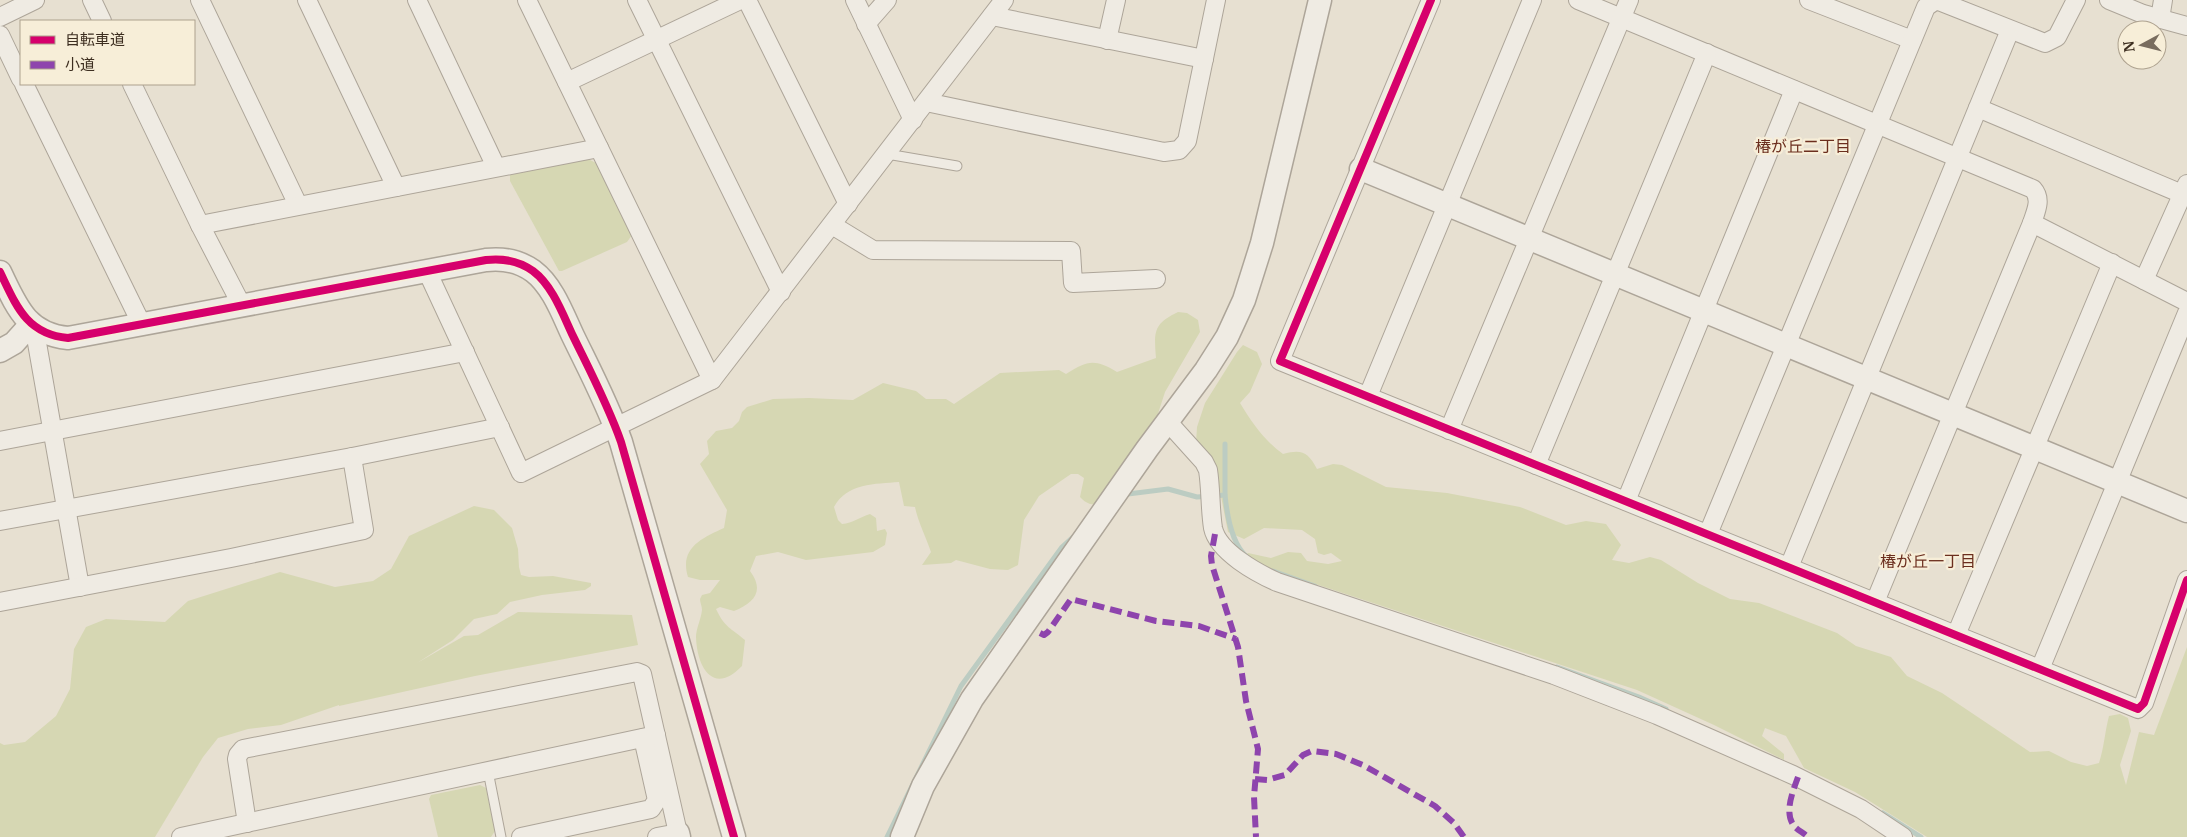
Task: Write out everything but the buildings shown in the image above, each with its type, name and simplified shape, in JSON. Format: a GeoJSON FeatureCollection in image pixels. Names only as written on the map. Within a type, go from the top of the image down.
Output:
{"type":"FeatureCollection","features":[{"type":"Feature","properties":{"kind":"street"},"geometry":{"type":"LineString","coordinates":[[0,17],[35,0]]}},
{"type":"Feature","properties":{"kind":"street"},"geometry":{"type":"LineString","coordinates":[[92,0],[102,20]]}},
{"type":"Feature","properties":{"kind":"street"},"geometry":{"type":"LineString","coordinates":[[200,0],[298,205]]}},
{"type":"Feature","properties":{"kind":"street"},"geometry":{"type":"LineString","coordinates":[[307,0],[396,187]]}},
{"type":"Feature","properties":{"kind":"street"},"geometry":{"type":"LineString","coordinates":[[417,0],[496,167]]}},
{"type":"Feature","properties":{"kind":"street"},"geometry":{"type":"LineString","coordinates":[[527,0],[712,380]]}},
{"type":"Feature","properties":{"kind":"street"},"geometry":{"type":"LineString","coordinates":[[637,0],[781,292]]}},
{"type":"Feature","properties":{"kind":"street"},"geometry":{"type":"LineString","coordinates":[[567,82],[740,0]]}},
{"type":"Feature","properties":{"kind":"street"},"geometry":{"type":"LineString","coordinates":[[747,0],[848,204]]}},
{"type":"Feature","properties":{"kind":"street"},"geometry":{"type":"LineString","coordinates":[[855,0],[913,120]]}},
{"type":"Feature","properties":{"kind":"street"},"geometry":{"type":"LineString","coordinates":[[866,24],[887,0]]}},
{"type":"Feature","properties":{"kind":"street"},"geometry":{"type":"LineString","coordinates":[[427,271],[521,473],[712,380],[1004,0]]}},
{"type":"Feature","properties":{"kind":"street"},"geometry":{"type":"LineString","coordinates":[[1107,40],[1116,0]]}},
{"type":"Feature","properties":{"kind":"street"},"geometry":{"type":"LineString","coordinates":[[926,102],[1164,152],[1179,150],[1187,141],[1216,0]]}},
{"type":"Feature","properties":{"kind":"street"},"geometry":{"type":"LineString","coordinates":[[902,837],[923,786],[972,699],[1167,421],[1216,355],[1244,300],[1262,243],[1320,0]]}},
{"type":"Feature","properties":{"kind":"street"},"geometry":{"type":"LineString","coordinates":[[1431,0],[1280,361],[2138,708],[2144,703],[2187,580]]}},
{"type":"Feature","properties":{"kind":"street"},"geometry":{"type":"LineString","coordinates":[[1368,396],[1532,0]]}},
{"type":"Feature","properties":{"kind":"street"},"geometry":{"type":"LineString","coordinates":[[1578,0],[2033,189],[2037,194],[2038,204],[2032,223],[1875,602]]}},
{"type":"Feature","properties":{"kind":"street"},"geometry":{"type":"LineString","coordinates":[[1450,430],[1629,0]]}},
{"type":"Feature","properties":{"kind":"street"},"geometry":{"type":"LineString","coordinates":[[1809,0],[1912,40]]}},
{"type":"Feature","properties":{"kind":"street"},"geometry":{"type":"LineString","coordinates":[[1708,534],[1926,7],[1936,0],[2045,43],[2057,37],[2076,0]]}},
{"type":"Feature","properties":{"kind":"street"},"geometry":{"type":"LineString","coordinates":[[2109,0],[2160,19],[2187,26]]}},
{"type":"Feature","properties":{"kind":"street"},"geometry":{"type":"LineString","coordinates":[[2160,19],[2163,0]]}},
{"type":"Feature","properties":{"kind":"street"},"geometry":{"type":"LineString","coordinates":[[992,16],[1204,59]]}},
{"type":"Feature","properties":{"kind":"street"},"geometry":{"type":"LineString","coordinates":[[1789,567],[2010,30]]}},
{"type":"Feature","properties":{"kind":"street"},"geometry":{"type":"LineString","coordinates":[[0,35],[20,77]]}},
{"type":"Feature","properties":{"kind":"street"},"geometry":{"type":"LineString","coordinates":[[1536,464],[1707,53]]}},
{"type":"Feature","properties":{"kind":"street"},"geometry":{"type":"LineString","coordinates":[[24,85],[142,325]]}},
{"type":"Feature","properties":{"kind":"street"},"geometry":{"type":"LineString","coordinates":[[132,85],[200,225],[242,306]]}},
{"type":"Feature","properties":{"kind":"street"},"geometry":{"type":"LineString","coordinates":[[1626,501],[1794,90]]}},
{"type":"Feature","properties":{"kind":"street"},"geometry":{"type":"LineString","coordinates":[[1978,108],[2186,191],[2144,280]]}},
{"type":"Feature","properties":{"kind":"street"},"geometry":{"type":"LineString","coordinates":[[200,225],[599,148]]}},
{"type":"Feature","properties":{"kind":"street"},"geometry":{"type":"LineString","coordinates":[[1361,169],[2187,511]]}},
{"type":"Feature","properties":{"kind":"street"},"geometry":{"type":"LineString","coordinates":[[2032,223],[2187,302]]}},
{"type":"Feature","properties":{"kind":"street"},"geometry":{"type":"LineString","coordinates":[[832,225],[873,250],[1071,251],[1073,283],[1156,279]]}},
{"type":"Feature","properties":{"kind":"street"},"geometry":{"type":"LineString","coordinates":[[0,272],[17,307],[32,325],[50,335],[68,338],[496,259],[515,262],[533,271],[546,285],[557,303],[616,427],[635,487],[734,837]]}},
{"type":"Feature","properties":{"kind":"street"},"geometry":{"type":"LineString","coordinates":[[1956,635],[2112,264]]}},
{"type":"Feature","properties":{"kind":"street"},"geometry":{"type":"LineString","coordinates":[[2040,669],[2187,312]]}},
{"type":"Feature","properties":{"kind":"street"},"geometry":{"type":"LineString","coordinates":[[0,351],[14,343],[32,325]]}},
{"type":"Feature","properties":{"kind":"street"},"geometry":{"type":"LineString","coordinates":[[32,325],[80,587]]}},
{"type":"Feature","properties":{"kind":"street"},"geometry":{"type":"LineString","coordinates":[[0,441],[465,352]]}},
{"type":"Feature","properties":{"kind":"street"},"geometry":{"type":"LineString","coordinates":[[1167,421],[1204,462],[1208,470],[1215,534],[1238,559],[1255,572],[1286,585],[1554,675],[1657,715],[1793,775],[1861,809],[1903,837]]}},
{"type":"Feature","properties":{"kind":"street"},"geometry":{"type":"LineString","coordinates":[[0,521],[352,457],[500,427]]}},
{"type":"Feature","properties":{"kind":"street"},"geometry":{"type":"LineString","coordinates":[[0,602],[231,558],[364,530],[352,457]]}},
{"type":"Feature","properties":{"kind":"street"},"geometry":{"type":"LineString","coordinates":[[247,823],[237,759],[243,749],[637,672],[642,674],[657,800],[651,809],[521,837]]}},
{"type":"Feature","properties":{"kind":"street"},"geometry":{"type":"LineString","coordinates":[[181,837],[650,737]]}},
{"type":"Feature","properties":{"kind":"street"},"geometry":{"type":"LineString","coordinates":[[650,737],[671,836]]}},
{"type":"Feature","properties":{"kind":"lane"},"geometry":{"type":"LineString","coordinates":[[887,154],[957,166]]}},
{"type":"Feature","properties":{"kind":"lane"},"geometry":{"type":"LineString","coordinates":[[488,772],[501,837]]}},
{"type":"Feature","properties":{"kind":"green space"},"geometry":{"type":"Polygon","coordinates":[[[588,159],[598,164],[632,235],[627,242],[559,271],[510,181],[510,175],[588,159]]]}},
{"type":"Feature","properties":{"kind":"green space"},"geometry":{"type":"Polygon","coordinates":[[[1178,312],[1187,313],[1198,320],[1200,332],[1165,392],[1155,423],[1113,476],[1101,505],[1089,504],[1080,497],[1084,478],[1078,474],[1071,474],[1039,496],[1024,520],[1018,565],[1008,570],[990,569],[956,560],[951,563],[922,565],[931,552],[915,507],[904,506],[899,482],[871,484],[854,489],[846,493],[834,507],[838,520],[842,524],[870,514],[876,518],[877,531],[885,529],[887,533],[885,545],[873,552],[806,560],[778,552],[756,556],[750,571],[757,585],[755,596],[752,600],[734,611],[720,607],[716,609],[725,624],[745,640],[742,666],[732,675],[723,678],[715,678],[708,674],[703,667],[697,648],[696,637],[702,610],[700,599],[702,595],[710,593],[720,580],[700,580],[688,577],[686,567],[687,559],[694,545],[724,528],[727,510],[700,464],[709,454],[707,441],[716,431],[732,428],[739,421],[742,412],[747,407],[773,399],[853,400],[883,383],[916,391],[926,399],[946,399],[954,404],[1000,373],[1059,370],[1066,374],[1080,366],[1091,363],[1102,365],[1117,372],[1156,358],[1155,335],[1157,330],[1164,321],[1178,312]]]}},
{"type":"Feature","properties":{"kind":"green space"},"geometry":{"type":"Polygon","coordinates":[[[1243,345],[1257,352],[1262,364],[1250,392],[1240,403],[1259,431],[1283,454],[1304,453],[1311,459],[1317,469],[1333,464],[1342,465],[1386,487],[1447,493],[1520,507],[1566,525],[1586,521],[1606,524],[1621,545],[1612,560],[1629,563],[1650,557],[1661,560],[1698,583],[1730,599],[1759,603],[1837,633],[1856,646],[1891,657],[1907,676],[1942,693],[2030,752],[2049,751],[2071,762],[2087,766],[2099,763],[2109,716],[2120,714],[2128,718],[2131,731],[2120,765],[2126,785],[2139,732],[2154,735],[2187,647],[2187,837],[1927,837],[1855,792],[1804,768],[1786,736],[1765,728],[1762,736],[1784,754],[1784,760],[1714,725],[1637,690],[1252,563],[1245,556],[1248,553],[1271,558],[1288,552],[1301,553],[1307,561],[1328,564],[1342,561],[1331,553],[1324,555],[1318,553],[1315,539],[1302,530],[1264,528],[1244,539],[1228,532],[1216,471],[1196,443],[1197,427],[1205,403],[1243,345]]]}},
{"type":"Feature","properties":{"kind":"green space"},"geometry":{"type":"Polygon","coordinates":[[[474,506],[494,510],[512,528],[518,549],[521,575],[529,577],[553,576],[591,583],[591,586],[585,590],[542,595],[510,602],[497,614],[474,619],[453,640],[417,663],[464,636],[478,635],[518,612],[632,615],[638,645],[475,676],[339,705],[281,725],[248,729],[218,738],[203,757],[155,837],[0,837],[0,743],[4,745],[25,742],[56,716],[70,689],[74,649],[86,627],[106,619],[165,622],[188,601],[280,572],[335,587],[373,581],[391,569],[409,536],[474,506]]]}},
{"type":"Feature","properties":{"kind":"green space"},"geometry":{"type":"Polygon","coordinates":[[[480,785],[486,788],[495,831],[491,837],[438,837],[429,799],[431,795],[480,785]]]}},
{"type":"Feature","properties":{"kind":"waterway"},"geometry":{"type":"LineString","coordinates":[[1124,496],[1168,489],[1197,497],[1225,495],[1225,444]]}},
{"type":"Feature","properties":{"kind":"waterway"},"geometry":{"type":"LineString","coordinates":[[1225,495],[1233,536],[1246,556]]}},
{"type":"Feature","properties":{"kind":"waterway"},"geometry":{"type":"LineString","coordinates":[[887,837],[961,686],[1062,547],[1073,537]]}},
{"type":"Feature","properties":{"kind":"waterway"},"geometry":{"type":"LineString","coordinates":[[1273,571],[1315,586]]}},
{"type":"Feature","properties":{"kind":"waterway"},"geometry":{"type":"LineString","coordinates":[[1557,667],[1666,709]]}},
{"type":"Feature","properties":{"kind":"waterway"},"geometry":{"type":"LineString","coordinates":[[1883,813],[1921,837]]}},
{"type":"Feature","properties":{"kind":"marked path"},"geometry":{"type":"LineString","coordinates":[[1215,534],[1211,556],[1212,565],[1238,647],[1246,701],[1258,749],[1254,797],[1256,837]]}},
{"type":"Feature","properties":{"kind":"marked path"},"geometry":{"type":"LineString","coordinates":[[1040,633],[1044,635],[1048,632],[1071,599],[1156,621],[1199,626],[1236,639]]}},
{"type":"Feature","properties":{"kind":"marked path"},"geometry":{"type":"LineString","coordinates":[[1255,779],[1267,780],[1285,775],[1303,755],[1312,751],[1336,754],[1363,765],[1435,806],[1454,823],[1464,837]]}},
{"type":"Feature","properties":{"kind":"marked path"},"geometry":{"type":"LineString","coordinates":[[1798,777],[1790,802],[1790,816],[1791,822],[1795,827],[1808,837]]}},
{"type":"Feature","properties":{"kind":"cycle path"},"geometry":{"type":"LineString","coordinates":[[1431,0],[1280,361],[2138,709],[2144,703],[2187,580]]}},
{"type":"Feature","properties":{"kind":"cycle path"},"geometry":{"type":"LineString","coordinates":[[0,272],[17,306],[32,324],[42,331],[68,338],[486,260],[499,259],[511,261],[533,271],[540,277],[557,301],[605,401],[621,442],[734,837]]}},
{"type":"Feature","properties":{"kind":"district","name":"椿が丘二丁目"},"geometry":{"type":"Point","coordinates":[1803,146]}},
{"type":"Feature","properties":{"kind":"district","name":"椿が丘一丁目"},"geometry":{"type":"Point","coordinates":[1928,561]}}]}
